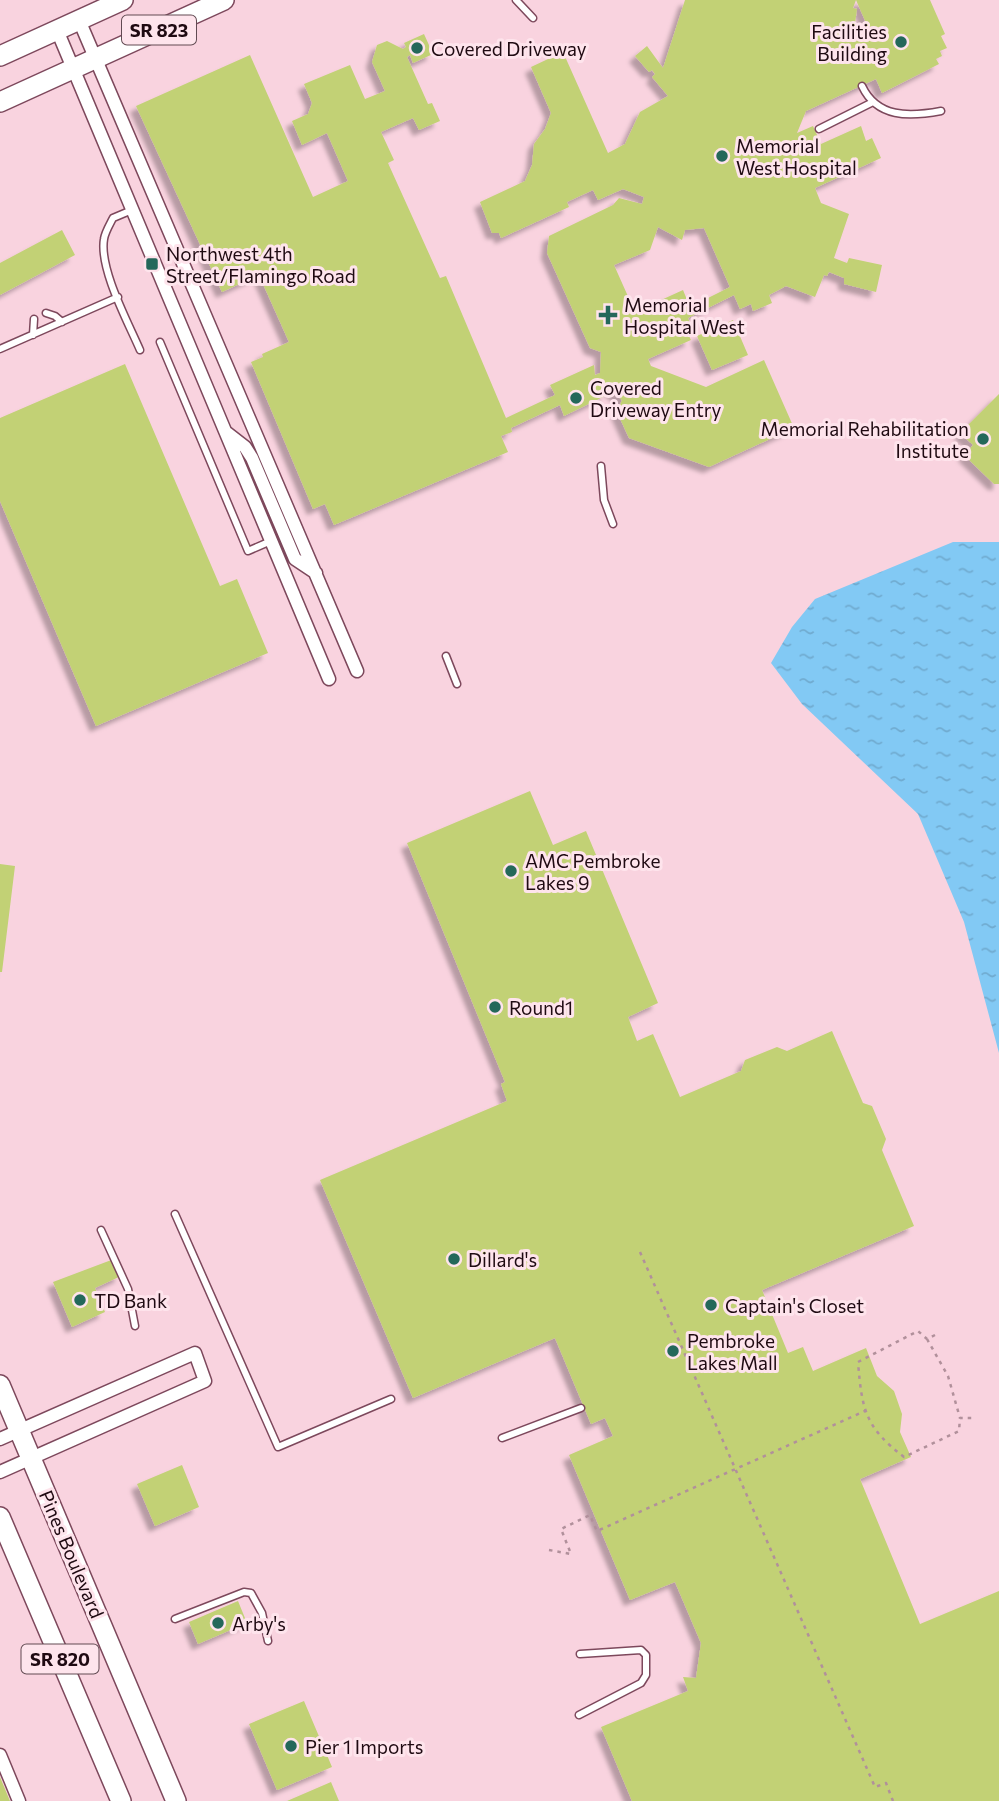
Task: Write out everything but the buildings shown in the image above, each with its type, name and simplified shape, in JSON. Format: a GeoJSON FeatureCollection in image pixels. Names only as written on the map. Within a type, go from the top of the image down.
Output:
{"type":"FeatureCollection","features":[{"type":"Feature","properties":{"kind":"highway","name":"SR 823"},"geometry":{"type":"LineString","coordinates":[[0,56],[123,0]]}},
{"type":"Feature","properties":{"kind":"highway","name":"SR 823"},"geometry":{"type":"LineString","coordinates":[[0,103],[224,0]]}},
{"type":"Feature","properties":{"kind":"highway","name":"Pines Boulevard"},"geometry":{"type":"LineString","coordinates":[[0,1385],[176,1801]]}},
{"type":"Feature","properties":{"kind":"highway","name":"SR 820"},"geometry":{"type":"LineString","coordinates":[[0,1517],[121,1801]]}},
{"type":"Feature","properties":{"kind":"street"},"geometry":{"type":"LineString","coordinates":[[79,20],[357,671]]}},
{"type":"Feature","properties":{"kind":"street"},"geometry":{"type":"LineString","coordinates":[[57,30],[329,678]]}},
{"type":"Feature","properties":{"kind":"street"},"geometry":{"type":"LineString","coordinates":[[225,431],[245,447],[252,458],[295,559],[316,573]]}},
{"type":"Feature","properties":{"kind":"street"},"geometry":{"type":"LineString","coordinates":[[284,533],[300,535]]}},
{"type":"Feature","properties":{"kind":"street"},"geometry":{"type":"LineString","coordinates":[[0,1439],[195,1353],[205,1381],[0,1472]]}},
{"type":"Feature","properties":{"kind":"street"},"geometry":{"type":"LineString","coordinates":[[0,1755],[19,1801]]}},
{"type":"Feature","properties":{"kind":"lane"},"geometry":{"type":"LineString","coordinates":[[516,0],[533,18]]}},
{"type":"Feature","properties":{"kind":"lane"},"geometry":{"type":"LineString","coordinates":[[862,86],[872,103],[881,111],[899,114],[941,111]]}},
{"type":"Feature","properties":{"kind":"lane"},"geometry":{"type":"LineString","coordinates":[[819,129],[872,103]]}},
{"type":"Feature","properties":{"kind":"lane"},"geometry":{"type":"LineString","coordinates":[[132,210],[113,218],[104,238],[105,253],[118,298],[140,350]]}},
{"type":"Feature","properties":{"kind":"lane"},"geometry":{"type":"LineString","coordinates":[[0,349],[118,298]]}},
{"type":"Feature","properties":{"kind":"lane"},"geometry":{"type":"LineString","coordinates":[[46,313],[62,322]]}},
{"type":"Feature","properties":{"kind":"lane"},"geometry":{"type":"LineString","coordinates":[[33,335],[34,319]]}},
{"type":"Feature","properties":{"kind":"lane"},"geometry":{"type":"LineString","coordinates":[[160,342],[247,551],[271,541]]}},
{"type":"Feature","properties":{"kind":"lane"},"geometry":{"type":"LineString","coordinates":[[601,466],[604,500],[613,524]]}},
{"type":"Feature","properties":{"kind":"lane"},"geometry":{"type":"LineString","coordinates":[[446,656],[457,684]]}},
{"type":"Feature","properties":{"kind":"lane"},"geometry":{"type":"LineString","coordinates":[[175,1214],[278,1447],[391,1399]]}},
{"type":"Feature","properties":{"kind":"lane"},"geometry":{"type":"LineString","coordinates":[[101,1230],[128,1289],[135,1326]]}},
{"type":"Feature","properties":{"kind":"lane"},"geometry":{"type":"LineString","coordinates":[[502,1438],[581,1408]]}},
{"type":"Feature","properties":{"kind":"lane"},"geometry":{"type":"LineString","coordinates":[[175,1619],[244,1592],[251,1593],[257,1602],[268,1641]]}},
{"type":"Feature","properties":{"kind":"lane"},"geometry":{"type":"LineString","coordinates":[[579,1715],[641,1683],[646,1675],[646,1655],[642,1650],[580,1654]]}},
{"type":"Feature","properties":{"kind":"path"},"geometry":{"type":"LineString","coordinates":[[640,1252],[733,1470],[874,1787],[886,1783],[893,1801]]}},
{"type":"Feature","properties":{"kind":"path"},"geometry":{"type":"LineString","coordinates":[[919,1331],[927,1339],[948,1376],[960,1418],[959,1431],[904,1457],[871,1427],[865,1411],[858,1362],[919,1331]]}},
{"type":"Feature","properties":{"kind":"path"},"geometry":{"type":"LineString","coordinates":[[927,1339],[935,1335]]}},
{"type":"Feature","properties":{"kind":"path"},"geometry":{"type":"LineString","coordinates":[[549,1550],[571,1554],[561,1529],[590,1515],[597,1531],[865,1411]]}},
{"type":"Feature","properties":{"kind":"path"},"geometry":{"type":"LineString","coordinates":[[960,1418],[976,1418]]}},
{"type":"Feature","properties":{"kind":"water"},"geometry":{"type":"Polygon","coordinates":[[[953,542],[999,542],[999,1053],[964,922],[918,814],[802,704],[771,663],[792,627],[815,599],[953,542]]]}},
{"type":"Feature","properties":{"kind":"place","name":"Facilities Building"},"geometry":{"type":"Point","coordinates":[901,42]}},
{"type":"Feature","properties":{"kind":"place","name":"Covered Driveway"},"geometry":{"type":"Point","coordinates":[417,48]}},
{"type":"Feature","properties":{"kind":"place","name":"Memorial West Hospital"},"geometry":{"type":"Point","coordinates":[722,156]}},
{"type":"Feature","properties":{"kind":"place","name":"Northwest 4th Street/Flamingo Road"},"geometry":{"type":"Point","coordinates":[152,264]}},
{"type":"Feature","properties":{"kind":"place","name":"Memorial Hospital West"},"geometry":{"type":"Point","coordinates":[608,315]}},
{"type":"Feature","properties":{"kind":"place","name":"Covered Driveway Entry"},"geometry":{"type":"Point","coordinates":[576,398]}},
{"type":"Feature","properties":{"kind":"place","name":"Memorial Rehabilitation Institute"},"geometry":{"type":"Point","coordinates":[983,439]}},
{"type":"Feature","properties":{"kind":"place","name":"AMC Pembroke Lakes 9"},"geometry":{"type":"Point","coordinates":[511,871]}},
{"type":"Feature","properties":{"kind":"place","name":"Round1"},"geometry":{"type":"Point","coordinates":[495,1007]}},
{"type":"Feature","properties":{"kind":"place","name":"Dillard's"},"geometry":{"type":"Point","coordinates":[454,1259]}},
{"type":"Feature","properties":{"kind":"place","name":"TD Bank"},"geometry":{"type":"Point","coordinates":[80,1300]}},
{"type":"Feature","properties":{"kind":"place","name":"Captain's Closet"},"geometry":{"type":"Point","coordinates":[711,1305]}},
{"type":"Feature","properties":{"kind":"place","name":"Pembroke Lakes Mall"},"geometry":{"type":"Point","coordinates":[673,1351]}},
{"type":"Feature","properties":{"kind":"place","name":"Arby's"},"geometry":{"type":"Point","coordinates":[218,1623]}},
{"type":"Feature","properties":{"kind":"place","name":"Pier 1 Imports"},"geometry":{"type":"Point","coordinates":[291,1746]}}]}
